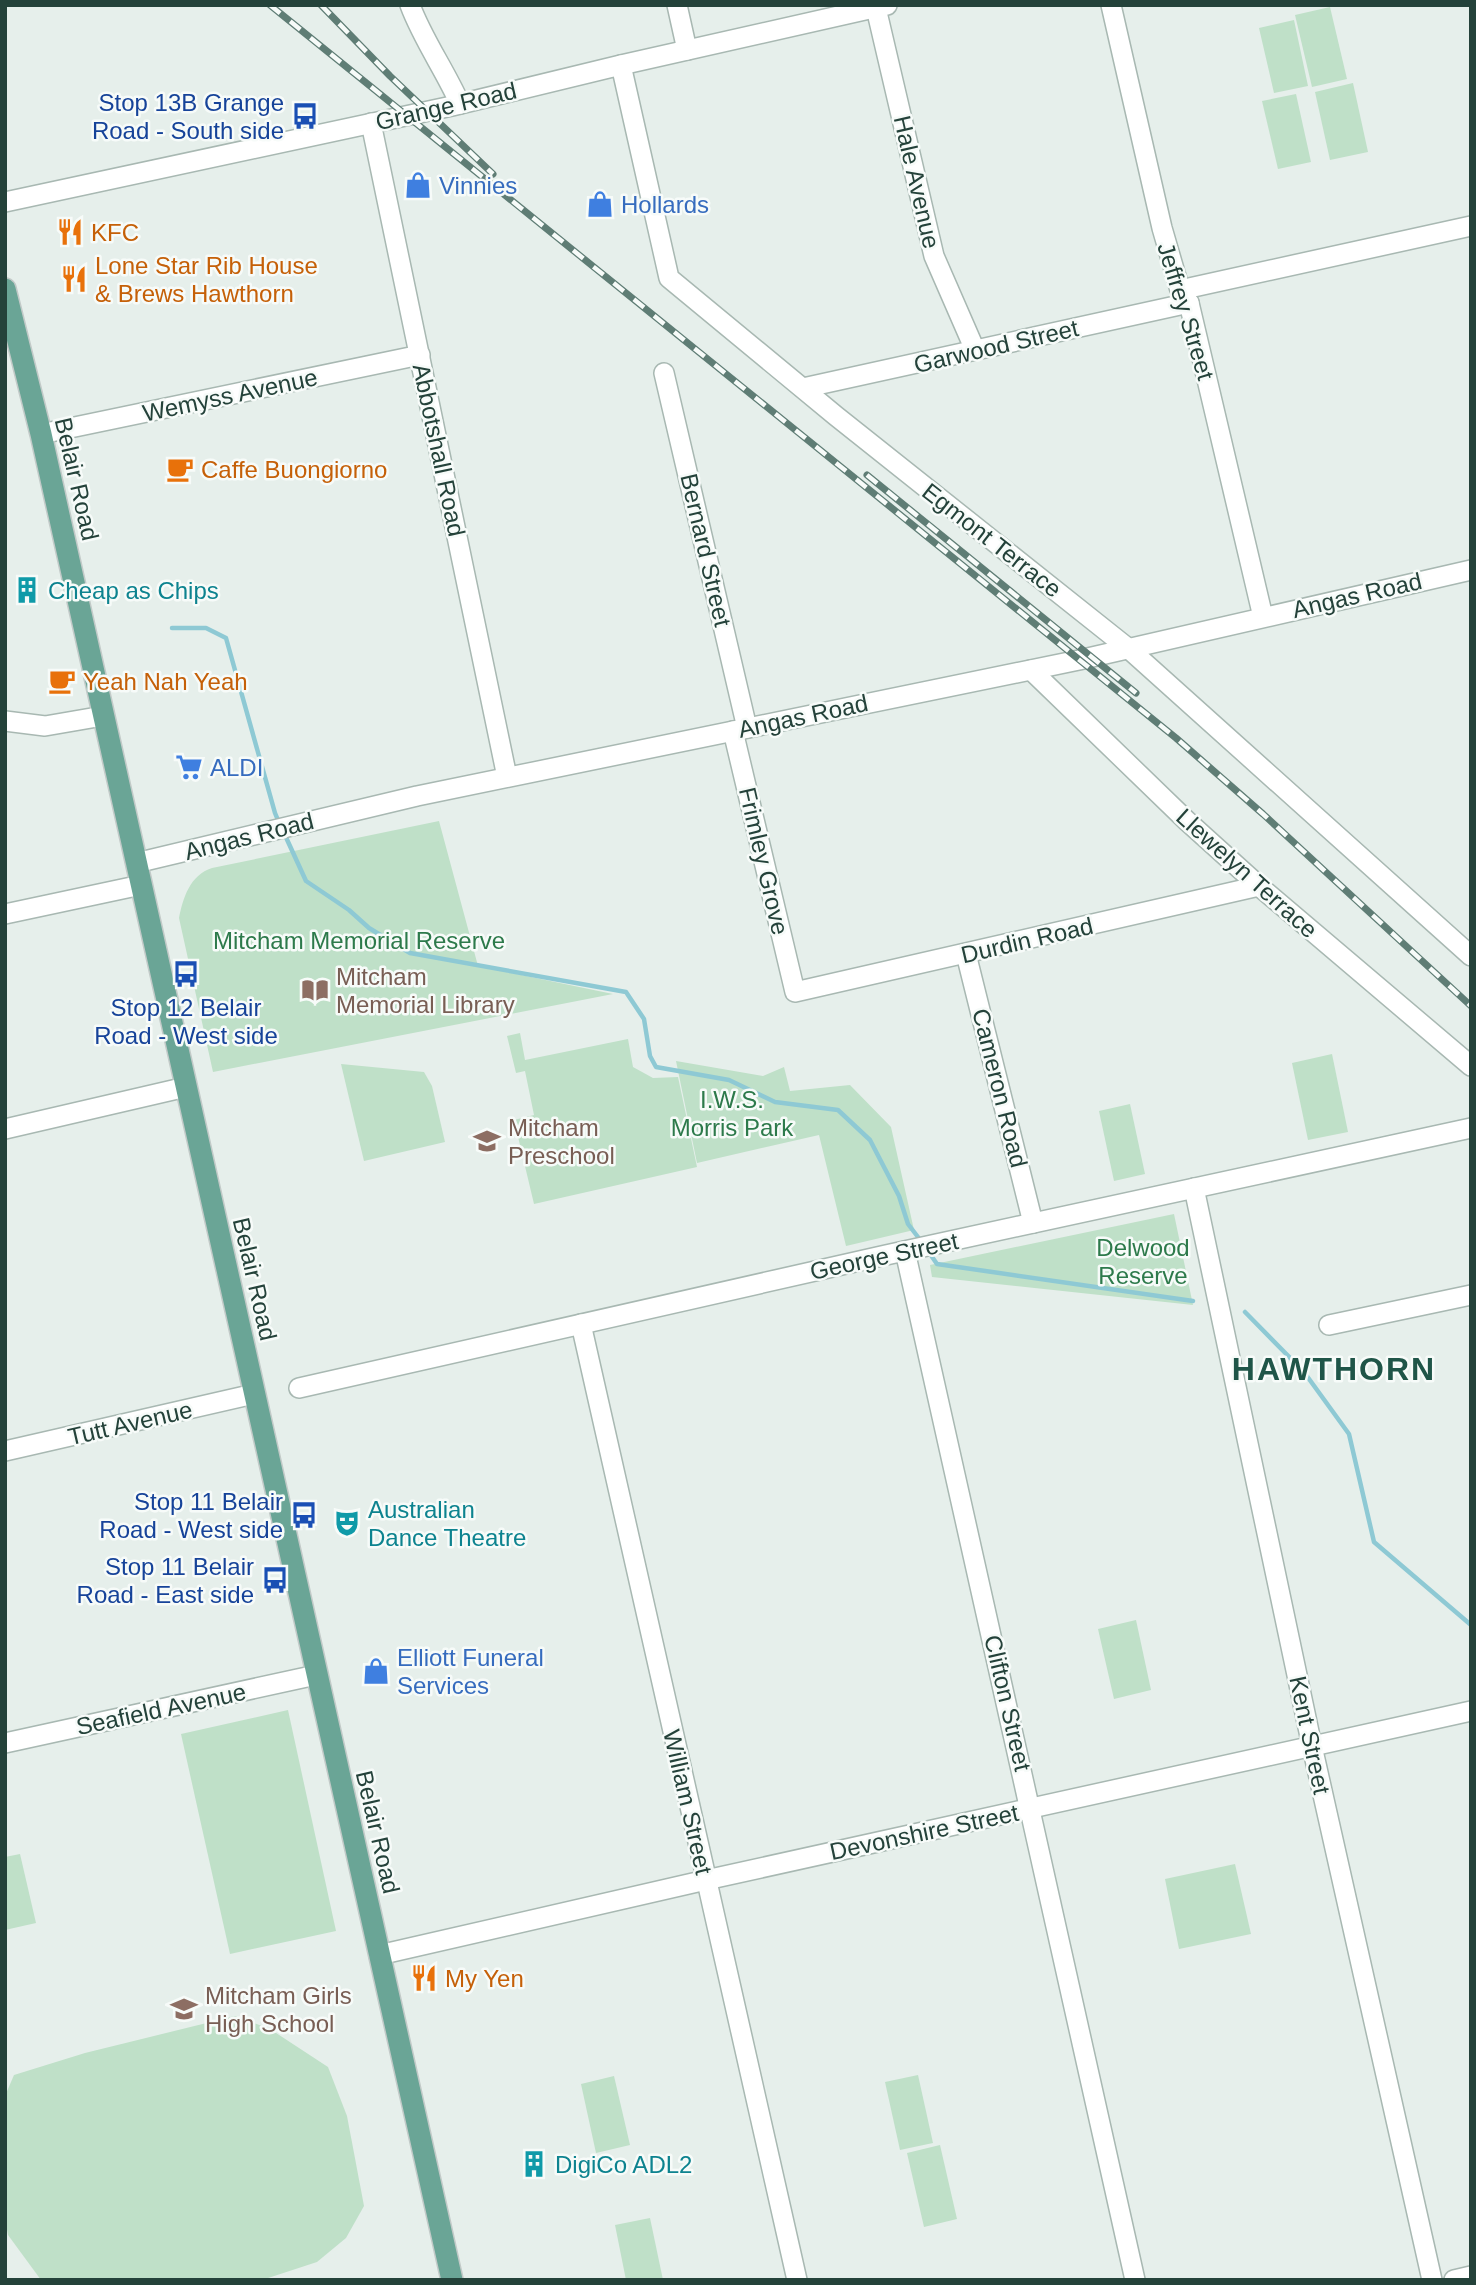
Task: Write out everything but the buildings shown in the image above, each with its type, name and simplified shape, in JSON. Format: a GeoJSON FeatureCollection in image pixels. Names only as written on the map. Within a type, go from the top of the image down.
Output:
{"type":"FeatureCollection","features":[{"type":"Feature","properties":{"kind":"main road","name":"Belair Road"},"geometry":{"type":"LineString","coordinates":[[5,289],[41,434],[452,2280]]}},
{"type":"Feature","properties":{"kind":"street"},"geometry":{"type":"LineString","coordinates":[[410,5],[418,26],[460,104]]}},
{"type":"Feature","properties":{"kind":"street"},"geometry":{"type":"LineString","coordinates":[[677,5],[687,50]]}},
{"type":"Feature","properties":{"kind":"street","name":"Jeffrey Street"},"geometry":{"type":"LineString","coordinates":[[1111,5],[1162,228],[1185,296],[1263,617]]}},
{"type":"Feature","properties":{"kind":"street","name":"Grange Road"},"geometry":{"type":"LineString","coordinates":[[5,202],[371,124],[881,6]]}},
{"type":"Feature","properties":{"kind":"street","name":"Hale Avenue"},"geometry":{"type":"LineString","coordinates":[[881,6],[934,256],[975,350]]}},
{"type":"Feature","properties":{"kind":"street","name":"Egmont Terrace"},"geometry":{"type":"LineString","coordinates":[[621,65],[668,278],[1129,649],[1471,956]]}},
{"type":"Feature","properties":{"kind":"street","name":"Abbotshall Road"},"geometry":{"type":"LineString","coordinates":[[371,124],[507,777]]}},
{"type":"Feature","properties":{"kind":"street","name":"Garwood Street"},"geometry":{"type":"LineString","coordinates":[[803,388],[975,350],[1471,226]]}},
{"type":"Feature","properties":{"kind":"street","name":"Wemyss Avenue"},"geometry":{"type":"LineString","coordinates":[[41,434],[420,355]]}},
{"type":"Feature","properties":{"kind":"street","name":"Bernard Street"},"geometry":{"type":"LineString","coordinates":[[664,373],[740,729]]}},
{"type":"Feature","properties":{"kind":"street","name":"Angas Road"},"geometry":{"type":"LineString","coordinates":[[136,863],[507,777],[1129,649],[1471,570]]}},
{"type":"Feature","properties":{"kind":"street","name":"Llewelyn Terrace"},"geometry":{"type":"LineString","coordinates":[[1031,670],[1259,887],[1471,1066]]}},
{"type":"Feature","properties":{"kind":"street"},"geometry":{"type":"LineString","coordinates":[[5,722],[45,726],[103,716]]}},
{"type":"Feature","properties":{"kind":"street","name":"Frimley Grove"},"geometry":{"type":"LineString","coordinates":[[740,729],[794,992]]}},
{"type":"Feature","properties":{"kind":"street"},"geometry":{"type":"LineString","coordinates":[[5,914],[141,885]]}},
{"type":"Feature","properties":{"kind":"street","name":"Durdin Road"},"geometry":{"type":"LineString","coordinates":[[794,992],[1259,887]]}},
{"type":"Feature","properties":{"kind":"street","name":"Cameron Road"},"geometry":{"type":"LineString","coordinates":[[966,954],[1033,1223]]}},
{"type":"Feature","properties":{"kind":"street"},"geometry":{"type":"LineString","coordinates":[[5,1129],[186,1087]]}},
{"type":"Feature","properties":{"kind":"street","name":"George Street"},"geometry":{"type":"LineString","coordinates":[[299,1388],[906,1250],[1471,1128]]}},
{"type":"Feature","properties":{"kind":"street","name":"Kent Street"},"geometry":{"type":"LineString","coordinates":[[1194,1188],[1312,1746],[1432,2280]]}},
{"type":"Feature","properties":{"kind":"street","name":"Clifton Street"},"geometry":{"type":"LineString","coordinates":[[906,1250],[1135,2280]]}},
{"type":"Feature","properties":{"kind":"street"},"geometry":{"type":"LineString","coordinates":[[1329,1325],[1471,1295]]}},
{"type":"Feature","properties":{"kind":"street","name":"William Street"},"geometry":{"type":"LineString","coordinates":[[581,1324],[797,2280]]}},
{"type":"Feature","properties":{"kind":"street","name":"Tutt Avenue"},"geometry":{"type":"LineString","coordinates":[[5,1451],[254,1394]]}},
{"type":"Feature","properties":{"kind":"street","name":"Seafield Avenue"},"geometry":{"type":"LineString","coordinates":[[5,1743],[316,1675]]}},
{"type":"Feature","properties":{"kind":"street","name":"Devonshire Street"},"geometry":{"type":"LineString","coordinates":[[379,1955],[1471,1711]]}},
{"type":"Feature","properties":{"kind":"street"},"geometry":{"type":"LineString","coordinates":[[1454,2280],[1471,2276]]}},
{"type":"Feature","properties":{"kind":"green space"},"geometry":{"type":"Polygon","coordinates":[[[1330,7],[1347,79],[1312,87],[1295,15],[1330,7]]]}},
{"type":"Feature","properties":{"kind":"green space"},"geometry":{"type":"Polygon","coordinates":[[[1294,20],[1308,86],[1274,93],[1259,28],[1294,20]]]}},
{"type":"Feature","properties":{"kind":"green space"},"geometry":{"type":"Polygon","coordinates":[[[1353,83],[1368,152],[1330,160],[1315,92],[1353,83]]]}},
{"type":"Feature","properties":{"kind":"green space"},"geometry":{"type":"Polygon","coordinates":[[[1296,94],[1311,162],[1278,169],[1262,101],[1296,94]]]}},
{"type":"Feature","properties":{"kind":"green space","name":"Mitcham Memorial Reserve"},"geometry":{"type":"Polygon","coordinates":[[[439,821],[478,966],[613,994],[213,1072],[179,918],[185,895],[198,876],[212,868],[439,821]]]}},
{"type":"Feature","properties":{"kind":"green space"},"geometry":{"type":"Polygon","coordinates":[[[520,1033],[525,1060],[628,1039],[633,1067],[653,1078],[678,1077],[697,1167],[534,1204],[514,1120],[534,1115],[525,1071],[516,1073],[507,1036],[520,1033]]]}},
{"type":"Feature","properties":{"kind":"green space"},"geometry":{"type":"Polygon","coordinates":[[[1332,1054],[1348,1132],[1308,1140],[1292,1063],[1332,1054]]]}},
{"type":"Feature","properties":{"kind":"green space","name":"I.W.S. Morris Park"},"geometry":{"type":"Polygon","coordinates":[[[676,1061],[763,1076],[784,1067],[790,1091],[850,1085],[891,1127],[914,1230],[846,1246],[819,1135],[697,1163],[676,1061]]]}},
{"type":"Feature","properties":{"kind":"green space"},"geometry":{"type":"Polygon","coordinates":[[[341,1064],[424,1072],[432,1086],[445,1142],[364,1161],[341,1064]]]}},
{"type":"Feature","properties":{"kind":"green space"},"geometry":{"type":"Polygon","coordinates":[[[1130,1104],[1145,1174],[1114,1181],[1099,1111],[1130,1104]]]}},
{"type":"Feature","properties":{"kind":"green space","name":"Delwood Reserve"},"geometry":{"type":"Polygon","coordinates":[[[1174,1214],[1193,1305],[932,1277],[930,1265],[1174,1214]]]}},
{"type":"Feature","properties":{"kind":"green space"},"geometry":{"type":"Polygon","coordinates":[[[1136,1620],[1151,1690],[1114,1699],[1098,1629],[1136,1620]]]}},
{"type":"Feature","properties":{"kind":"green space"},"geometry":{"type":"Polygon","coordinates":[[[288,1710],[336,1931],[230,1954],[181,1734],[288,1710]]]}},
{"type":"Feature","properties":{"kind":"green space"},"geometry":{"type":"Polygon","coordinates":[[[20,1854],[36,1923],[5,1930],[5,1857],[20,1854]]]}},
{"type":"Feature","properties":{"kind":"green space"},"geometry":{"type":"Polygon","coordinates":[[[1235,1864],[1251,1934],[1179,1949],[1165,1879],[1235,1864]]]}},
{"type":"Feature","properties":{"kind":"green space"},"geometry":{"type":"Polygon","coordinates":[[[235,2016],[270,2029],[328,2067],[347,2116],[364,2206],[346,2238],[317,2262],[262,2280],[41,2280],[8,2235],[5,2219],[5,2096],[14,2075],[85,2053],[235,2016]]]}},
{"type":"Feature","properties":{"kind":"green space"},"geometry":{"type":"Polygon","coordinates":[[[918,2075],[933,2143],[900,2150],[885,2082],[918,2075]]]}},
{"type":"Feature","properties":{"kind":"green space"},"geometry":{"type":"Polygon","coordinates":[[[614,2076],[630,2145],[596,2153],[581,2084],[614,2076]]]}},
{"type":"Feature","properties":{"kind":"green space"},"geometry":{"type":"Polygon","coordinates":[[[940,2145],[957,2219],[924,2227],[907,2153],[940,2145]]]}},
{"type":"Feature","properties":{"kind":"green space"},"geometry":{"type":"Polygon","coordinates":[[[650,2218],[663,2280],[626,2280],[615,2225],[650,2218]]]}},
{"type":"Feature","properties":{"kind":"waterway"},"geometry":{"type":"LineString","coordinates":[[172,628],[206,628],[226,638],[280,825]]}},
{"type":"Feature","properties":{"kind":"waterway"},"geometry":{"type":"LineString","coordinates":[[284,833],[306,881],[349,910],[369,928],[410,953],[626,992],[644,1019],[650,1056],[656,1067],[729,1080],[775,1102],[838,1110],[870,1140],[899,1196],[908,1224],[921,1241]]}},
{"type":"Feature","properties":{"kind":"waterway"},"geometry":{"type":"LineString","coordinates":[[928,1251],[937,1264],[1193,1301]]}},
{"type":"Feature","properties":{"kind":"waterway"},"geometry":{"type":"LineString","coordinates":[[1245,1312],[1304,1372],[1349,1434],[1374,1542],[1471,1625]]}},
{"type":"Feature","properties":{"kind":"railway"},"geometry":{"type":"LineString","coordinates":[[270,5],[1176,738],[1263,814],[1471,1006]]}},
{"type":"Feature","properties":{"kind":"railway"},"geometry":{"type":"LineString","coordinates":[[321,5],[390,76],[493,174]]}},
{"type":"Feature","properties":{"kind":"railway"},"geometry":{"type":"LineString","coordinates":[[867,475],[1136,693]]}},
{"type":"Feature","properties":{"kind":"place","name":"Stop 13B Grange Road - South side"},"geometry":{"type":"Point","coordinates":[305,116]}},
{"type":"Feature","properties":{"kind":"place","name":"Vinnies"},"geometry":{"type":"Point","coordinates":[418,185]}},
{"type":"Feature","properties":{"kind":"place","name":"Hollards"},"geometry":{"type":"Point","coordinates":[600,204]}},
{"type":"Feature","properties":{"kind":"place","name":"KFC"},"geometry":{"type":"Point","coordinates":[70,232]}},
{"type":"Feature","properties":{"kind":"place","name":"Lone Star Rib House & Brews Hawthorn"},"geometry":{"type":"Point","coordinates":[74,279]}},
{"type":"Feature","properties":{"kind":"place","name":"Caffe Buongiorno"},"geometry":{"type":"Point","coordinates":[180,469]}},
{"type":"Feature","properties":{"kind":"place","name":"Cheap as Chips"},"geometry":{"type":"Point","coordinates":[27,590]}},
{"type":"Feature","properties":{"kind":"place","name":"Yeah Nah Yeah"},"geometry":{"type":"Point","coordinates":[62,681]}},
{"type":"Feature","properties":{"kind":"place","name":"ALDI"},"geometry":{"type":"Point","coordinates":[189,767]}},
{"type":"Feature","properties":{"kind":"place","name":"Stop 12 Belair Road - West side"},"geometry":{"type":"Point","coordinates":[186,974]}},
{"type":"Feature","properties":{"kind":"place","name":"Mitcham Memorial Library"},"geometry":{"type":"Point","coordinates":[315,990]}},
{"type":"Feature","properties":{"kind":"place","name":"Mitcham Preschool"},"geometry":{"type":"Point","coordinates":[487,1141]}},
{"type":"Feature","properties":{"kind":"place","name":"Stop 11 Belair Road - West side"},"geometry":{"type":"Point","coordinates":[304,1515]}},
{"type":"Feature","properties":{"kind":"place","name":"Australian Dance Theatre"},"geometry":{"type":"Point","coordinates":[347,1523]}},
{"type":"Feature","properties":{"kind":"place","name":"Stop 11 Belair Road - East side"},"geometry":{"type":"Point","coordinates":[275,1580]}},
{"type":"Feature","properties":{"kind":"place","name":"Elliott Funeral Services"},"geometry":{"type":"Point","coordinates":[376,1671]}},
{"type":"Feature","properties":{"kind":"place","name":"My Yen"},"geometry":{"type":"Point","coordinates":[424,1978]}},
{"type":"Feature","properties":{"kind":"place","name":"Mitcham Girls High School"},"geometry":{"type":"Point","coordinates":[184,2009]}},
{"type":"Feature","properties":{"kind":"place","name":"DigiCo ADL2"},"geometry":{"type":"Point","coordinates":[534,2164]}},
{"type":"Feature","properties":{"kind":"district","name":"HAWTHORN"},"geometry":{"type":"Point","coordinates":[1334,1369]}}]}
